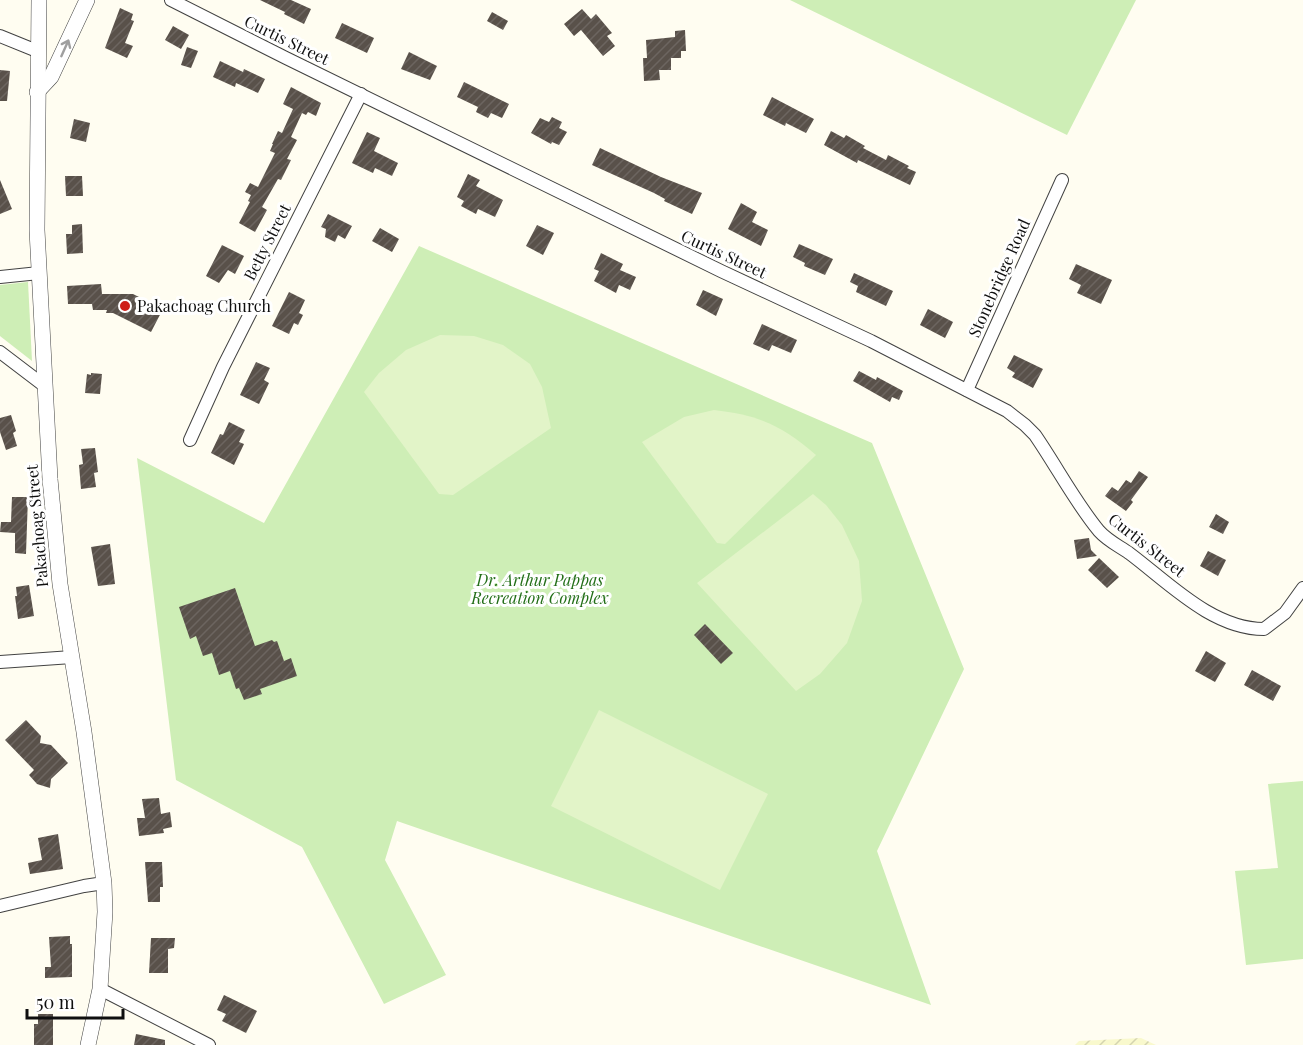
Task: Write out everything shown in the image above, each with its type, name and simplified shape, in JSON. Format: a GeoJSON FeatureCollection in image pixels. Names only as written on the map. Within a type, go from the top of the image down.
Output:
{"type":"FeatureCollection","features":[{"type":"Feature","properties":{"kind":"street","name":"Pakachoag Street"},"geometry":{"type":"LineString","coordinates":[[39,0],[37,230],[55,546],[104,884],[105,912],[100,989],[88,1045]]}},
{"type":"Feature","properties":{"kind":"street"},"geometry":{"type":"LineString","coordinates":[[37,92],[51,77],[87,0]]}},
{"type":"Feature","properties":{"kind":"street","name":"Curtis Street"},"geometry":{"type":"LineString","coordinates":[[171,0],[276,54],[721,271],[871,341],[1007,411],[1025,424],[1052,460],[1084,511],[1106,538],[1205,610],[1235,623],[1264,628],[1285,613],[1303,588]]}},
{"type":"Feature","properties":{"kind":"street"},"geometry":{"type":"LineString","coordinates":[[0,36],[37,51]]}},
{"type":"Feature","properties":{"kind":"street","name":"Betty Street"},"geometry":{"type":"LineString","coordinates":[[189,440],[223,367],[361,94]]}},
{"type":"Feature","properties":{"kind":"street","name":"Stonebridge Road"},"geometry":{"type":"LineString","coordinates":[[967,390],[1062,180]]}},
{"type":"Feature","properties":{"kind":"street"},"geometry":{"type":"LineString","coordinates":[[0,277],[39,273]]}},
{"type":"Feature","properties":{"kind":"street"},"geometry":{"type":"LineString","coordinates":[[0,352],[46,387]]}},
{"type":"Feature","properties":{"kind":"street"},"geometry":{"type":"LineString","coordinates":[[0,662],[72,657]]}},
{"type":"Feature","properties":{"kind":"street"},"geometry":{"type":"LineString","coordinates":[[0,906],[84,886],[104,884]]}},
{"type":"Feature","properties":{"kind":"street"},"geometry":{"type":"LineString","coordinates":[[100,989],[209,1045]]}},
{"type":"Feature","properties":{"kind":"green space"},"geometry":{"type":"Polygon","coordinates":[[[790,0],[1136,0],[1067,135],[790,0]]]}},
{"type":"Feature","properties":{"kind":"green space","name":"Dr. Arthur Pappas Recreation Complex"},"geometry":{"type":"Polygon","coordinates":[[[419,246],[872,443],[964,669],[877,851],[931,1005],[397,821],[385,860],[446,975],[384,1004],[302,847],[176,780],[137,458],[264,523],[419,246]]]}},
{"type":"Feature","properties":{"kind":"green space"},"geometry":{"type":"Polygon","coordinates":[[[28,282],[32,361],[0,336],[0,285],[28,282]]]}},
{"type":"Feature","properties":{"kind":"green space"},"geometry":{"type":"Polygon","coordinates":[[[440,335],[474,336],[503,345],[530,364],[542,387],[551,428],[453,495],[439,494],[364,392],[379,373],[406,350],[440,335]]]}},
{"type":"Feature","properties":{"kind":"green space"},"geometry":{"type":"Polygon","coordinates":[[[714,410],[744,415],[769,423],[792,436],[816,455],[725,544],[717,543],[642,442],[684,417],[714,410]]]}},
{"type":"Feature","properties":{"kind":"green space"},"geometry":{"type":"Polygon","coordinates":[[[813,494],[826,505],[842,525],[859,561],[862,601],[847,643],[820,674],[796,691],[697,583],[813,494]]]}},
{"type":"Feature","properties":{"kind":"green space"},"geometry":{"type":"Polygon","coordinates":[[[599,710],[768,794],[720,890],[551,806],[599,710]]]}},
{"type":"Feature","properties":{"kind":"green space"},"geometry":{"type":"Polygon","coordinates":[[[1303,781],[1303,959],[1246,965],[1235,871],[1278,868],[1268,784],[1303,781]]]}},
{"type":"Feature","properties":{"kind":"green space"},"geometry":{"type":"Polygon","coordinates":[[[1141,1038],[1156,1045],[1075,1045],[1079,1041],[1141,1038]]]}},
{"type":"Feature","properties":{"kind":"building"},"geometry":{"type":"Polygon","coordinates":[[[260,0],[291,0],[311,9],[304,24],[260,0]]]}},
{"type":"Feature","properties":{"kind":"building"},"geometry":{"type":"Polygon","coordinates":[[[120,8],[133,14],[131,20],[134,21],[125,43],[133,46],[127,58],[105,48],[120,8]]]}},
{"type":"Feature","properties":{"kind":"building"},"geometry":{"type":"Polygon","coordinates":[[[582,9],[591,19],[596,14],[612,33],[607,36],[615,46],[603,56],[581,30],[574,36],[564,24],[582,9]]]}},
{"type":"Feature","properties":{"kind":"building"},"geometry":{"type":"Polygon","coordinates":[[[492,12],[508,21],[503,30],[487,21],[492,12]]]}},
{"type":"Feature","properties":{"kind":"building"},"geometry":{"type":"Polygon","coordinates":[[[342,23],[374,38],[367,53],[335,38],[342,23]]]}},
{"type":"Feature","properties":{"kind":"building"},"geometry":{"type":"Polygon","coordinates":[[[173,26],[189,35],[181,49],[165,40],[173,26]]]}},
{"type":"Feature","properties":{"kind":"building"},"geometry":{"type":"Polygon","coordinates":[[[685,30],[686,51],[681,51],[681,58],[671,58],[671,70],[659,70],[660,80],[644,81],[643,58],[647,58],[646,40],[675,37],[675,31],[685,30]]]}},
{"type":"Feature","properties":{"kind":"building"},"geometry":{"type":"Polygon","coordinates":[[[187,47],[198,51],[191,68],[181,65],[187,47]]]}},
{"type":"Feature","properties":{"kind":"building"},"geometry":{"type":"Polygon","coordinates":[[[409,52],[437,66],[430,80],[401,69],[409,52]]]}},
{"type":"Feature","properties":{"kind":"building"},"geometry":{"type":"Polygon","coordinates":[[[220,61],[265,79],[258,93],[236,83],[235,87],[213,77],[220,61]]]}},
{"type":"Feature","properties":{"kind":"building"},"geometry":{"type":"Polygon","coordinates":[[[0,70],[10,71],[7,101],[0,101],[0,70]]]}},
{"type":"Feature","properties":{"kind":"building"},"geometry":{"type":"Polygon","coordinates":[[[464,82],[509,104],[502,118],[491,113],[488,118],[476,112],[478,107],[457,97],[464,82]]]}},
{"type":"Feature","properties":{"kind":"building"},"geometry":{"type":"Polygon","coordinates":[[[291,87],[321,103],[316,116],[308,112],[306,115],[302,113],[291,137],[297,140],[287,159],[291,160],[281,180],[278,179],[262,207],[267,210],[255,232],[239,223],[250,202],[248,201],[251,195],[245,192],[250,183],[258,187],[275,153],[270,151],[272,144],[278,131],[282,133],[293,109],[283,104],[291,87]]]}},
{"type":"Feature","properties":{"kind":"building"},"geometry":{"type":"Polygon","coordinates":[[[772,97],[814,119],[806,133],[763,115],[772,97]]]}},
{"type":"Feature","properties":{"kind":"building"},"geometry":{"type":"Polygon","coordinates":[[[552,117],[562,122],[559,128],[567,132],[559,145],[552,142],[551,144],[531,133],[540,118],[549,122],[552,117]]]}},
{"type":"Feature","properties":{"kind":"building"},"geometry":{"type":"Polygon","coordinates":[[[74,119],[90,123],[86,142],[70,138],[74,119]]]}},
{"type":"Feature","properties":{"kind":"building"},"geometry":{"type":"Polygon","coordinates":[[[831,131],[844,138],[846,135],[865,146],[863,148],[886,160],[888,155],[909,166],[907,168],[916,172],[910,185],[858,160],[857,163],[824,145],[831,131]]]}},
{"type":"Feature","properties":{"kind":"building"},"geometry":{"type":"Polygon","coordinates":[[[367,132],[380,138],[374,151],[398,163],[392,176],[375,168],[373,173],[352,163],[367,132]]]}},
{"type":"Feature","properties":{"kind":"building"},"geometry":{"type":"Polygon","coordinates":[[[600,148],[661,177],[702,193],[692,214],[664,201],[665,199],[654,193],[592,165],[600,148]]]}},
{"type":"Feature","properties":{"kind":"building"},"geometry":{"type":"Polygon","coordinates":[[[468,174],[480,180],[476,186],[503,200],[495,217],[478,209],[476,214],[461,206],[464,201],[457,197],[468,174]]]}},
{"type":"Feature","properties":{"kind":"building"},"geometry":{"type":"Polygon","coordinates":[[[65,176],[82,176],[83,196],[66,196],[65,176]]]}},
{"type":"Feature","properties":{"kind":"building"},"geometry":{"type":"Polygon","coordinates":[[[0,180],[12,209],[0,214],[0,180]]]}},
{"type":"Feature","properties":{"kind":"building"},"geometry":{"type":"Polygon","coordinates":[[[741,203],[757,212],[752,222],[768,230],[761,246],[728,229],[741,203]]]}},
{"type":"Feature","properties":{"kind":"building"},"geometry":{"type":"Polygon","coordinates":[[[328,214],[352,226],[345,239],[338,235],[335,242],[325,237],[326,229],[321,227],[328,214]]]}},
{"type":"Feature","properties":{"kind":"building"},"geometry":{"type":"Polygon","coordinates":[[[82,224],[83,253],[67,254],[66,234],[72,234],[72,225],[82,224]]]}},
{"type":"Feature","properties":{"kind":"building"},"geometry":{"type":"Polygon","coordinates":[[[537,225],[554,233],[543,255],[526,246],[537,225]]]}},
{"type":"Feature","properties":{"kind":"building"},"geometry":{"type":"Polygon","coordinates":[[[380,228],[399,239],[392,252],[372,241],[380,228]]]}},
{"type":"Feature","properties":{"kind":"building"},"geometry":{"type":"Polygon","coordinates":[[[799,244],[833,259],[825,275],[804,266],[805,263],[793,257],[799,244]]]}},
{"type":"Feature","properties":{"kind":"building"},"geometry":{"type":"Polygon","coordinates":[[[222,245],[244,256],[235,274],[228,270],[219,283],[206,276],[222,245]]]}},
{"type":"Feature","properties":{"kind":"building"},"geometry":{"type":"Polygon","coordinates":[[[601,253],[623,264],[620,270],[636,277],[630,290],[619,285],[616,293],[594,281],[599,271],[594,269],[601,253]]]}},
{"type":"Feature","properties":{"kind":"building"},"geometry":{"type":"Polygon","coordinates":[[[1076,264],[1112,280],[1101,304],[1077,293],[1081,285],[1069,279],[1076,264]]]}},
{"type":"Feature","properties":{"kind":"building"},"geometry":{"type":"Polygon","coordinates":[[[854,273],[893,291],[886,306],[856,292],[858,286],[850,282],[854,273]]]}},
{"type":"Feature","properties":{"kind":"building","name":"Pakachoag Church"},"geometry":{"type":"Polygon","coordinates":[[[101,284],[102,294],[133,294],[163,309],[151,332],[113,313],[106,313],[107,310],[93,310],[92,304],[68,304],[67,286],[101,284]]]}},
{"type":"Feature","properties":{"kind":"building"},"geometry":{"type":"Polygon","coordinates":[[[703,290],[723,299],[716,316],[696,305],[703,290]]]}},
{"type":"Feature","properties":{"kind":"building"},"geometry":{"type":"Polygon","coordinates":[[[289,292],[305,300],[299,313],[303,315],[298,325],[294,323],[289,334],[272,326],[289,292]]]}},
{"type":"Feature","properties":{"kind":"building"},"geometry":{"type":"Polygon","coordinates":[[[928,309],[953,322],[945,338],[920,325],[928,309]]]}},
{"type":"Feature","properties":{"kind":"building"},"geometry":{"type":"Polygon","coordinates":[[[762,324],[797,340],[791,353],[772,345],[769,351],[753,344],[762,324]]]}},
{"type":"Feature","properties":{"kind":"building"},"geometry":{"type":"Polygon","coordinates":[[[1014,355],[1043,369],[1033,388],[1012,377],[1015,373],[1007,368],[1014,355]]]}},
{"type":"Feature","properties":{"kind":"building"},"geometry":{"type":"Polygon","coordinates":[[[256,362],[270,368],[264,380],[269,383],[259,404],[240,395],[256,362]]]}},
{"type":"Feature","properties":{"kind":"building"},"geometry":{"type":"Polygon","coordinates":[[[859,371],[876,380],[877,377],[903,391],[899,400],[892,397],[890,402],[853,381],[859,371]]]}},
{"type":"Feature","properties":{"kind":"building"},"geometry":{"type":"Polygon","coordinates":[[[91,373],[102,374],[100,394],[85,393],[87,374],[91,375],[91,373]]]}},
{"type":"Feature","properties":{"kind":"building"},"geometry":{"type":"Polygon","coordinates":[[[11,415],[16,431],[13,433],[17,446],[6,450],[0,432],[0,418],[11,415]]]}},
{"type":"Feature","properties":{"kind":"building"},"geometry":{"type":"Polygon","coordinates":[[[229,422],[245,430],[239,442],[244,444],[234,465],[211,453],[229,422]]]}},
{"type":"Feature","properties":{"kind":"building"},"geometry":{"type":"Polygon","coordinates":[[[95,448],[98,472],[94,473],[96,487],[81,489],[79,465],[83,464],[81,449],[95,448]]]}},
{"type":"Feature","properties":{"kind":"building"},"geometry":{"type":"Polygon","coordinates":[[[1139,471],[1148,477],[1126,511],[1105,496],[1112,487],[1118,491],[1126,480],[1131,483],[1139,471]]]}},
{"type":"Feature","properties":{"kind":"building"},"geometry":{"type":"Polygon","coordinates":[[[12,497],[28,497],[26,554],[15,553],[15,533],[0,532],[1,522],[11,522],[12,497]]]}},
{"type":"Feature","properties":{"kind":"building"},"geometry":{"type":"Polygon","coordinates":[[[1216,514],[1229,522],[1223,534],[1209,527],[1216,514]]]}},
{"type":"Feature","properties":{"kind":"building"},"geometry":{"type":"Polygon","coordinates":[[[1089,538],[1091,550],[1097,556],[1077,559],[1074,540],[1089,538]]]}},
{"type":"Feature","properties":{"kind":"building"},"geometry":{"type":"Polygon","coordinates":[[[110,544],[115,584],[98,586],[91,547],[110,544]]]}},
{"type":"Feature","properties":{"kind":"building"},"geometry":{"type":"Polygon","coordinates":[[[1208,551],[1226,560],[1218,576],[1200,566],[1208,551]]]}},
{"type":"Feature","properties":{"kind":"building"},"geometry":{"type":"Polygon","coordinates":[[[1099,558],[1119,577],[1107,588],[1088,570],[1099,558]]]}},
{"type":"Feature","properties":{"kind":"building"},"geometry":{"type":"Polygon","coordinates":[[[29,585],[34,616],[18,619],[16,587],[29,585]]]}},
{"type":"Feature","properties":{"kind":"building"},"geometry":{"type":"Polygon","coordinates":[[[235,588],[255,646],[272,640],[277,641],[284,661],[291,658],[297,676],[260,689],[262,694],[244,700],[239,688],[236,689],[230,671],[219,675],[212,653],[203,656],[196,636],[190,639],[179,607],[235,588]]]}},
{"type":"Feature","properties":{"kind":"building"},"geometry":{"type":"Polygon","coordinates":[[[705,624],[733,653],[721,664],[694,635],[705,624]]]}},
{"type":"Feature","properties":{"kind":"building"},"geometry":{"type":"Polygon","coordinates":[[[1206,651],[1226,663],[1215,682],[1195,671],[1206,651]]]}},
{"type":"Feature","properties":{"kind":"building"},"geometry":{"type":"Polygon","coordinates":[[[1252,670],[1281,686],[1273,701],[1244,685],[1252,670]]]}},
{"type":"Feature","properties":{"kind":"building"},"geometry":{"type":"Polygon","coordinates":[[[26,720],[41,736],[40,743],[51,745],[68,763],[51,779],[50,788],[37,784],[29,775],[34,770],[5,740],[26,720]]]}},
{"type":"Feature","properties":{"kind":"building"},"geometry":{"type":"Polygon","coordinates":[[[159,798],[161,814],[170,812],[172,827],[163,829],[164,833],[139,836],[137,818],[145,818],[142,799],[159,798]]]}},
{"type":"Feature","properties":{"kind":"building"},"geometry":{"type":"Polygon","coordinates":[[[58,834],[63,869],[30,874],[28,863],[42,860],[38,838],[58,834]]]}},
{"type":"Feature","properties":{"kind":"building"},"geometry":{"type":"Polygon","coordinates":[[[145,862],[162,862],[163,887],[160,887],[160,902],[148,902],[145,862]]]}},
{"type":"Feature","properties":{"kind":"building"},"geometry":{"type":"Polygon","coordinates":[[[70,936],[72,977],[45,978],[45,967],[51,967],[49,937],[70,936]]]}},
{"type":"Feature","properties":{"kind":"building"},"geometry":{"type":"Polygon","coordinates":[[[151,938],[175,938],[174,948],[168,949],[168,973],[149,973],[151,938]]]}},
{"type":"Feature","properties":{"kind":"building"},"geometry":{"type":"Polygon","coordinates":[[[224,995],[257,1011],[246,1033],[222,1021],[226,1014],[217,1010],[224,995]]]}},
{"type":"Feature","properties":{"kind":"building"},"geometry":{"type":"Polygon","coordinates":[[[38,1014],[53,1014],[53,1045],[34,1045],[34,1024],[38,1024],[38,1014]]]}},
{"type":"Feature","properties":{"kind":"building"},"geometry":{"type":"Polygon","coordinates":[[[136,1034],[165,1040],[165,1045],[134,1045],[136,1034]]]}},
{"type":"Feature","properties":{"kind":"place","name":"Pakachoag Church"},"geometry":{"type":"Point","coordinates":[125,306]}}]}
